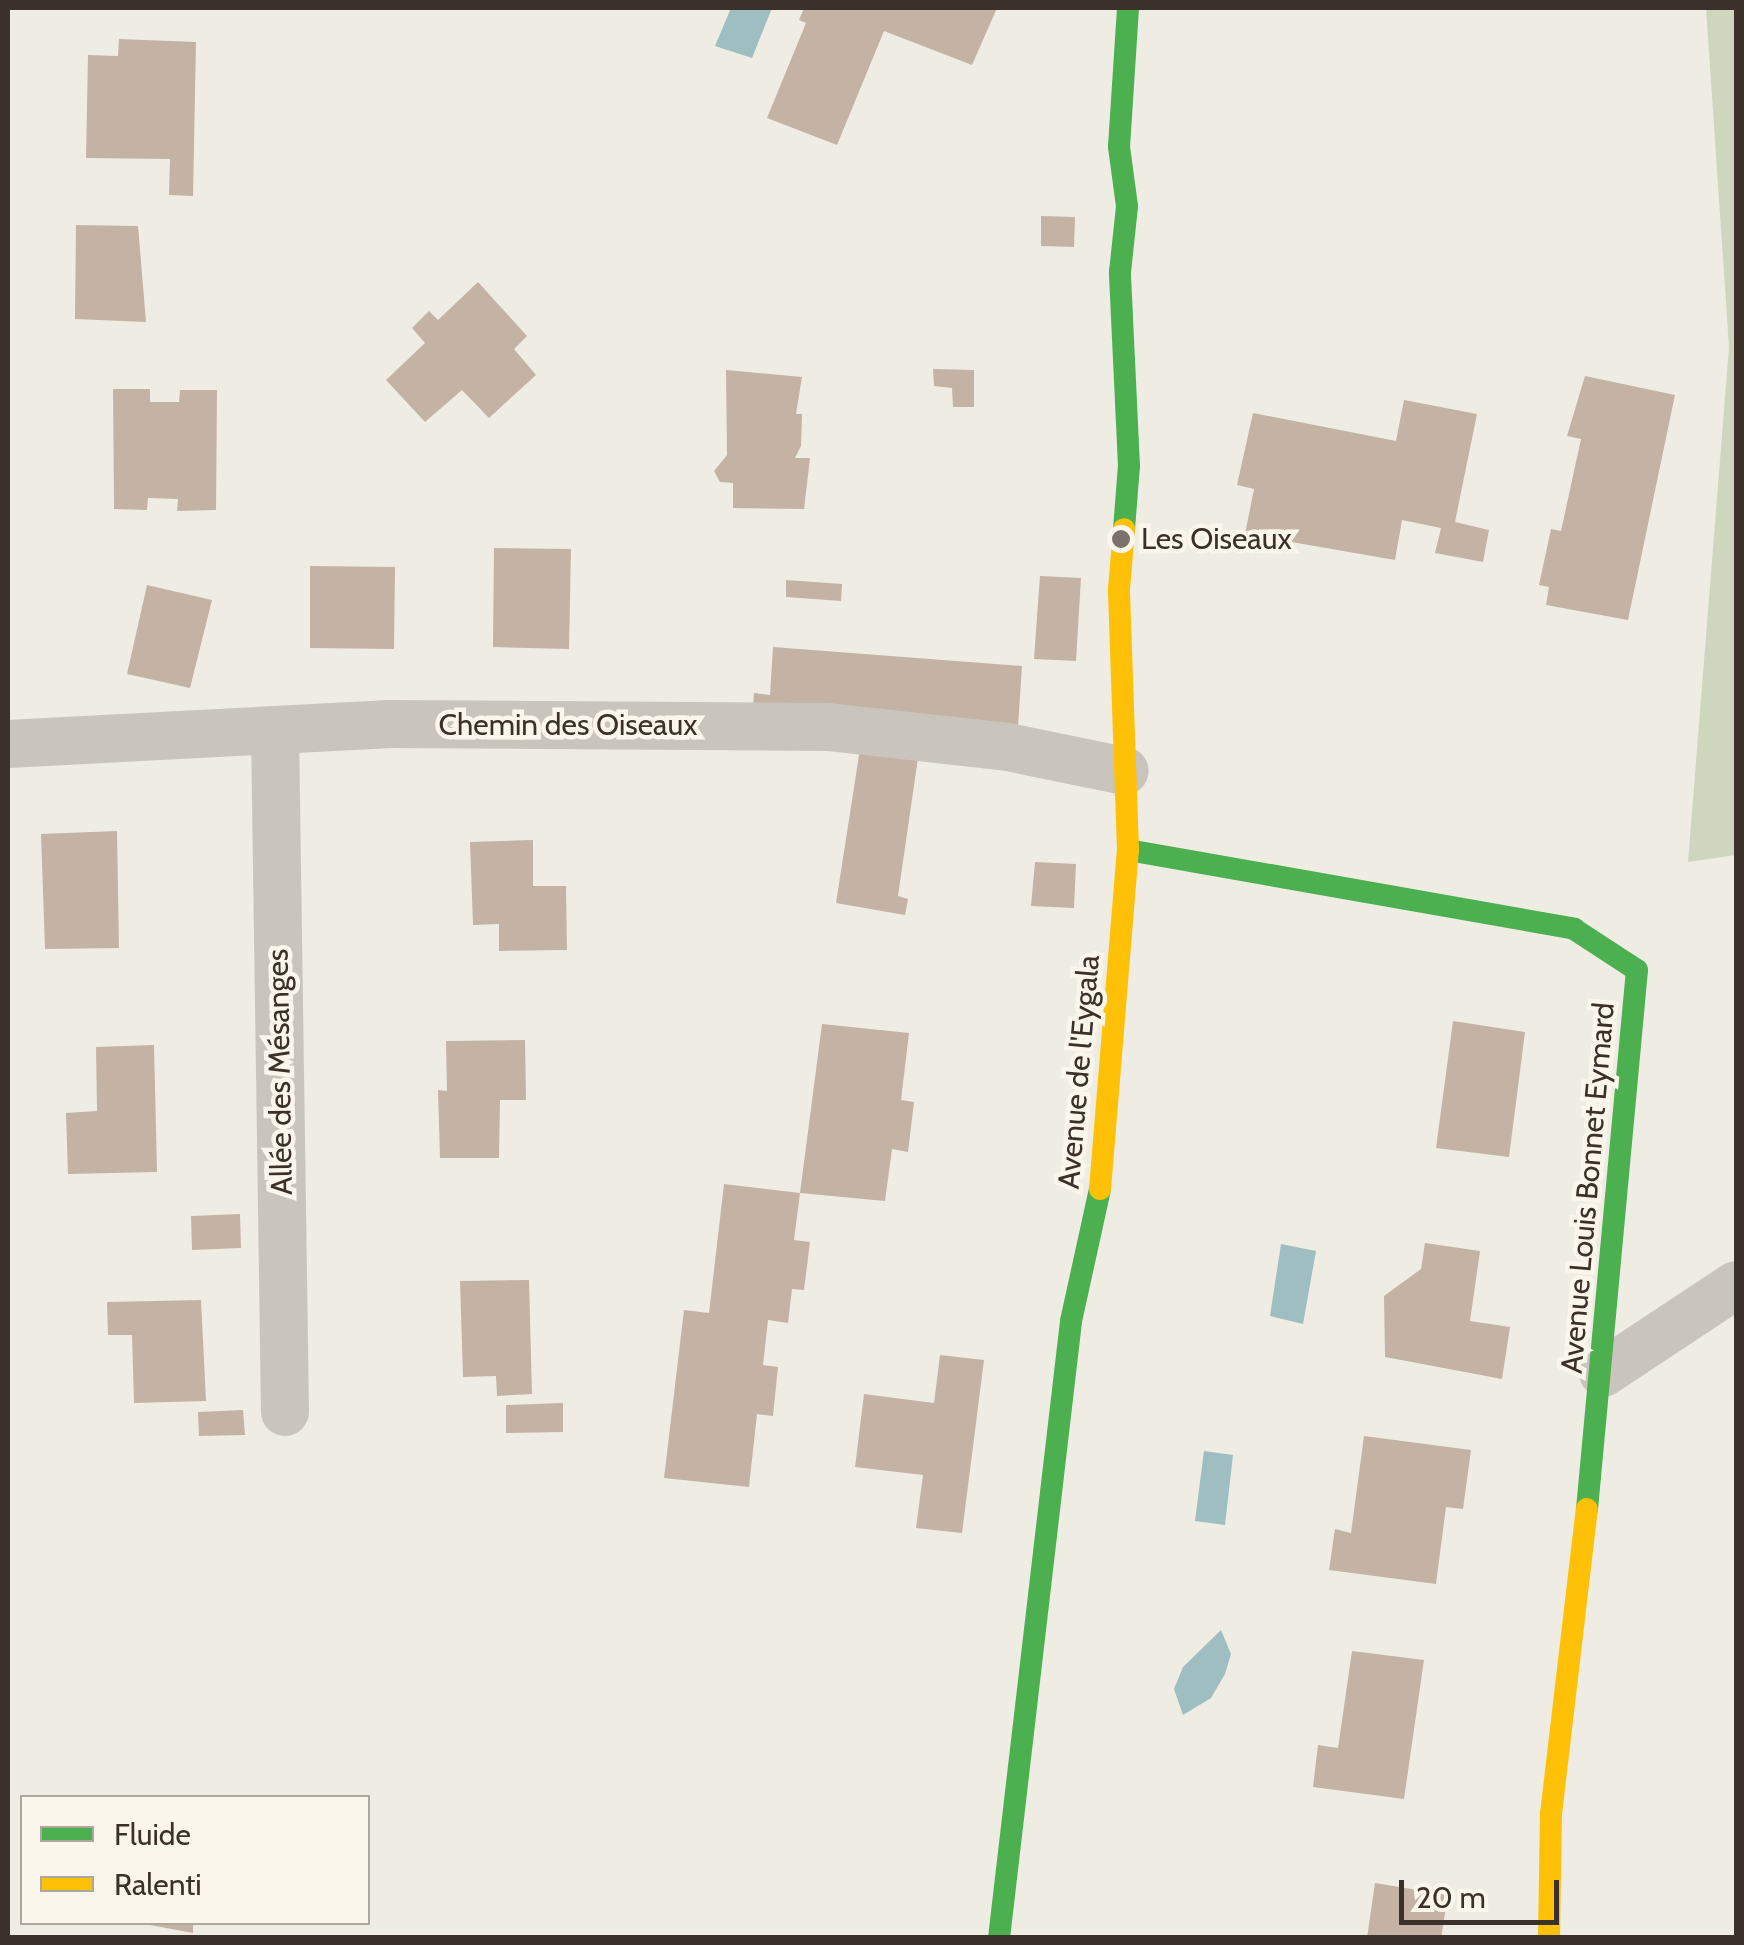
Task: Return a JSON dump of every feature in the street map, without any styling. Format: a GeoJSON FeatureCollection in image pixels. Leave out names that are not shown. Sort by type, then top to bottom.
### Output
{"type":"FeatureCollection","features":[{"type":"Feature","properties":{"kind":"street","name":"Avenue de l'Eygala"},"geometry":{"type":"LineString","coordinates":[[998,1938],[1071,1321],[1100,1191],[1128,850],[1119,588],[1129,415],[1120,272],[1127,206],[1119,147],[1128,8]]}},
{"type":"Feature","properties":{"kind":"street","name":"Avenue de l'Eygala"},"geometry":{"type":"LineString","coordinates":[[1127,206],[1145,160]]}},
{"type":"Feature","properties":{"kind":"street","name":"Chemin des Oiseaux"},"geometry":{"type":"LineString","coordinates":[[8,744],[390,724],[828,727],[1008,746],[1125,771]]}},
{"type":"Feature","properties":{"kind":"street","name":"Allée des Mésanges"},"geometry":{"type":"LineString","coordinates":[[275,732],[285,1412]]}},
{"type":"Feature","properties":{"kind":"street","name":"Avenue Louis Bonnet Eymard"},"geometry":{"type":"LineString","coordinates":[[1128,850],[1574,929],[1638,970],[1603,1373],[1550,1814],[1549,1938]]}},
{"type":"Feature","properties":{"kind":"street"},"geometry":{"type":"LineString","coordinates":[[1603,1373],[1736,1285]]}},
{"type":"Feature","properties":{"kind":"green space"},"geometry":{"type":"Polygon","coordinates":[[[1706,8],[1736,8],[1736,855],[1688,862],[1729,347],[1706,8]]]}},
{"type":"Feature","properties":{"kind":"water"},"geometry":{"type":"Polygon","coordinates":[[[731,8],[772,8],[752,58],[715,46],[731,8]]]}},
{"type":"Feature","properties":{"kind":"water"},"geometry":{"type":"Polygon","coordinates":[[[1281,1244],[1316,1251],[1303,1324],[1270,1316],[1281,1244]]]}},
{"type":"Feature","properties":{"kind":"water"},"geometry":{"type":"Polygon","coordinates":[[[1204,1451],[1233,1455],[1225,1525],[1195,1521],[1204,1451]]]}},
{"type":"Feature","properties":{"kind":"water"},"geometry":{"type":"Polygon","coordinates":[[[1221,1630],[1231,1654],[1225,1674],[1211,1698],[1183,1715],[1174,1689],[1183,1667],[1221,1630]]]}},
{"type":"Feature","properties":{"kind":"building"},"geometry":{"type":"Polygon","coordinates":[[[804,8],[997,8],[972,65],[884,31],[837,145],[767,118],[806,23],[799,20],[804,8]]]}},
{"type":"Feature","properties":{"kind":"building"},"geometry":{"type":"Polygon","coordinates":[[[119,39],[196,42],[193,196],[169,195],[170,159],[86,158],[88,55],[118,56],[119,39]]]}},
{"type":"Feature","properties":{"kind":"building"},"geometry":{"type":"Polygon","coordinates":[[[1041,216],[1075,217],[1074,247],[1041,246],[1041,216]]]}},
{"type":"Feature","properties":{"kind":"building"},"geometry":{"type":"Polygon","coordinates":[[[76,225],[138,226],[146,322],[75,319],[76,225]]]}},
{"type":"Feature","properties":{"kind":"building"},"geometry":{"type":"Polygon","coordinates":[[[478,282],[527,336],[514,349],[536,375],[489,418],[462,390],[425,422],[386,380],[425,343],[412,328],[429,311],[438,320],[478,282]]]}},
{"type":"Feature","properties":{"kind":"building"},"geometry":{"type":"Polygon","coordinates":[[[933,369],[974,370],[974,407],[953,407],[952,388],[934,386],[933,369]]]}},
{"type":"Feature","properties":{"kind":"building"},"geometry":{"type":"Polygon","coordinates":[[[726,370],[802,377],[796,414],[802,414],[801,446],[795,458],[810,458],[804,509],[733,508],[733,483],[720,482],[714,471],[727,455],[726,370]]]}},
{"type":"Feature","properties":{"kind":"building"},"geometry":{"type":"Polygon","coordinates":[[[1585,376],[1675,395],[1628,620],[1546,605],[1549,587],[1539,585],[1551,529],[1561,531],[1581,439],[1567,436],[1585,376]]]}},
{"type":"Feature","properties":{"kind":"building"},"geometry":{"type":"Polygon","coordinates":[[[113,389],[150,389],[150,402],[179,402],[180,390],[217,390],[216,510],[177,511],[178,499],[148,498],[147,510],[114,509],[113,389]]]}},
{"type":"Feature","properties":{"kind":"building"},"geometry":{"type":"Polygon","coordinates":[[[1404,400],[1477,414],[1455,522],[1489,530],[1483,562],[1435,553],[1441,528],[1402,520],[1395,560],[1245,534],[1254,489],[1237,485],[1253,413],[1396,441],[1404,400]]]}},
{"type":"Feature","properties":{"kind":"building"},"geometry":{"type":"Polygon","coordinates":[[[494,548],[571,549],[569,649],[493,647],[494,548]]]}},
{"type":"Feature","properties":{"kind":"building"},"geometry":{"type":"Polygon","coordinates":[[[310,566],[395,567],[394,649],[310,648],[310,566]]]}},
{"type":"Feature","properties":{"kind":"building"},"geometry":{"type":"Polygon","coordinates":[[[1040,576],[1081,578],[1076,661],[1034,659],[1040,576]]]}},
{"type":"Feature","properties":{"kind":"building"},"geometry":{"type":"Polygon","coordinates":[[[786,580],[842,584],[841,601],[786,597],[786,580]]]}},
{"type":"Feature","properties":{"kind":"building"},"geometry":{"type":"Polygon","coordinates":[[[147,585],[212,600],[190,688],[127,674],[147,585]]]}},
{"type":"Feature","properties":{"kind":"building"},"geometry":{"type":"Polygon","coordinates":[[[773,647],[1022,666],[1018,726],[753,707],[754,693],[770,695],[773,647]]]}},
{"type":"Feature","properties":{"kind":"building"},"geometry":{"type":"Polygon","coordinates":[[[860,749],[919,751],[898,896],[908,899],[905,915],[836,903],[860,749]]]}},
{"type":"Feature","properties":{"kind":"building"},"geometry":{"type":"Polygon","coordinates":[[[117,831],[119,948],[45,949],[41,834],[117,831]]]}},
{"type":"Feature","properties":{"kind":"building"},"geometry":{"type":"Polygon","coordinates":[[[533,840],[533,886],[566,886],[567,950],[499,951],[499,924],[473,925],[470,842],[533,840]]]}},
{"type":"Feature","properties":{"kind":"building"},"geometry":{"type":"Polygon","coordinates":[[[1035,862],[1076,864],[1074,908],[1031,906],[1035,862]]]}},
{"type":"Feature","properties":{"kind":"building"},"geometry":{"type":"Polygon","coordinates":[[[1453,1021],[1525,1032],[1509,1157],[1436,1148],[1453,1021]]]}},
{"type":"Feature","properties":{"kind":"building"},"geometry":{"type":"Polygon","coordinates":[[[822,1024],[909,1033],[901,1100],[914,1102],[908,1152],[892,1149],[885,1201],[800,1193],[822,1024]]]}},
{"type":"Feature","properties":{"kind":"building"},"geometry":{"type":"Polygon","coordinates":[[[525,1040],[526,1100],[500,1100],[499,1158],[440,1158],[438,1090],[447,1091],[446,1041],[525,1040]]]}},
{"type":"Feature","properties":{"kind":"building"},"geometry":{"type":"Polygon","coordinates":[[[154,1045],[157,1172],[68,1174],[66,1113],[97,1111],[96,1047],[154,1045]]]}},
{"type":"Feature","properties":{"kind":"building"},"geometry":{"type":"Polygon","coordinates":[[[724,1184],[800,1193],[794,1240],[810,1242],[804,1290],[792,1289],[788,1323],[768,1320],[763,1365],[778,1367],[773,1416],[757,1414],[749,1487],[664,1478],[684,1310],[709,1313],[724,1184]]]}},
{"type":"Feature","properties":{"kind":"building"},"geometry":{"type":"Polygon","coordinates":[[[240,1214],[241,1248],[192,1250],[191,1216],[240,1214]]]}},
{"type":"Feature","properties":{"kind":"building"},"geometry":{"type":"Polygon","coordinates":[[[1425,1243],[1480,1251],[1470,1321],[1510,1327],[1502,1379],[1385,1357],[1384,1296],[1421,1269],[1425,1243]]]}},
{"type":"Feature","properties":{"kind":"building"},"geometry":{"type":"Polygon","coordinates":[[[529,1280],[532,1394],[497,1396],[496,1376],[463,1377],[460,1281],[529,1280]]]}},
{"type":"Feature","properties":{"kind":"building"},"geometry":{"type":"Polygon","coordinates":[[[201,1300],[206,1401],[134,1403],[132,1335],[108,1335],[107,1302],[201,1300]]]}},
{"type":"Feature","properties":{"kind":"building"},"geometry":{"type":"Polygon","coordinates":[[[940,1355],[984,1360],[962,1533],[916,1528],[923,1475],[855,1467],[864,1394],[934,1403],[940,1355]]]}},
{"type":"Feature","properties":{"kind":"building"},"geometry":{"type":"Polygon","coordinates":[[[563,1403],[563,1432],[506,1433],[506,1405],[563,1403]]]}},
{"type":"Feature","properties":{"kind":"building"},"geometry":{"type":"Polygon","coordinates":[[[243,1410],[245,1435],[199,1436],[198,1412],[243,1410]]]}},
{"type":"Feature","properties":{"kind":"building"},"geometry":{"type":"Polygon","coordinates":[[[1364,1436],[1471,1450],[1463,1509],[1446,1507],[1436,1584],[1329,1570],[1335,1529],[1351,1533],[1364,1436]]]}},
{"type":"Feature","properties":{"kind":"building"},"geometry":{"type":"Polygon","coordinates":[[[1352,1651],[1424,1660],[1404,1799],[1313,1787],[1318,1745],[1338,1748],[1352,1651]]]}},
{"type":"Feature","properties":{"kind":"building"},"geometry":{"type":"Polygon","coordinates":[[[1375,1883],[1448,1895],[1441,1938],[1367,1938],[1375,1883]]]}},
{"type":"Feature","properties":{"kind":"building"},"geometry":{"type":"Polygon","coordinates":[[[150,1925],[193,1925],[193,1933],[150,1925]]]}},
{"type":"Feature","properties":{"kind":"traffic: fast"},"geometry":{"type":"LineString","coordinates":[[1124,529],[1129,466],[1120,272],[1127,206],[1119,147],[1128,8]]}},
{"type":"Feature","properties":{"kind":"traffic: fast"},"geometry":{"type":"LineString","coordinates":[[1128,850],[1574,929],[1637,970],[1587,1509]]}},
{"type":"Feature","properties":{"kind":"traffic: fast"},"geometry":{"type":"LineString","coordinates":[[999,1938],[1071,1321],[1100,1189]]}},
{"type":"Feature","properties":{"kind":"traffic: slow"},"geometry":{"type":"LineString","coordinates":[[1100,1189],[1128,850],[1119,589],[1124,529]]}},
{"type":"Feature","properties":{"kind":"traffic: slow"},"geometry":{"type":"LineString","coordinates":[[1549,1938],[1551,1814],[1587,1509]]}},
{"type":"Feature","properties":{"kind":"place","name":"Les Oiseaux"},"geometry":{"type":"Point","coordinates":[1121,539]}}]}
